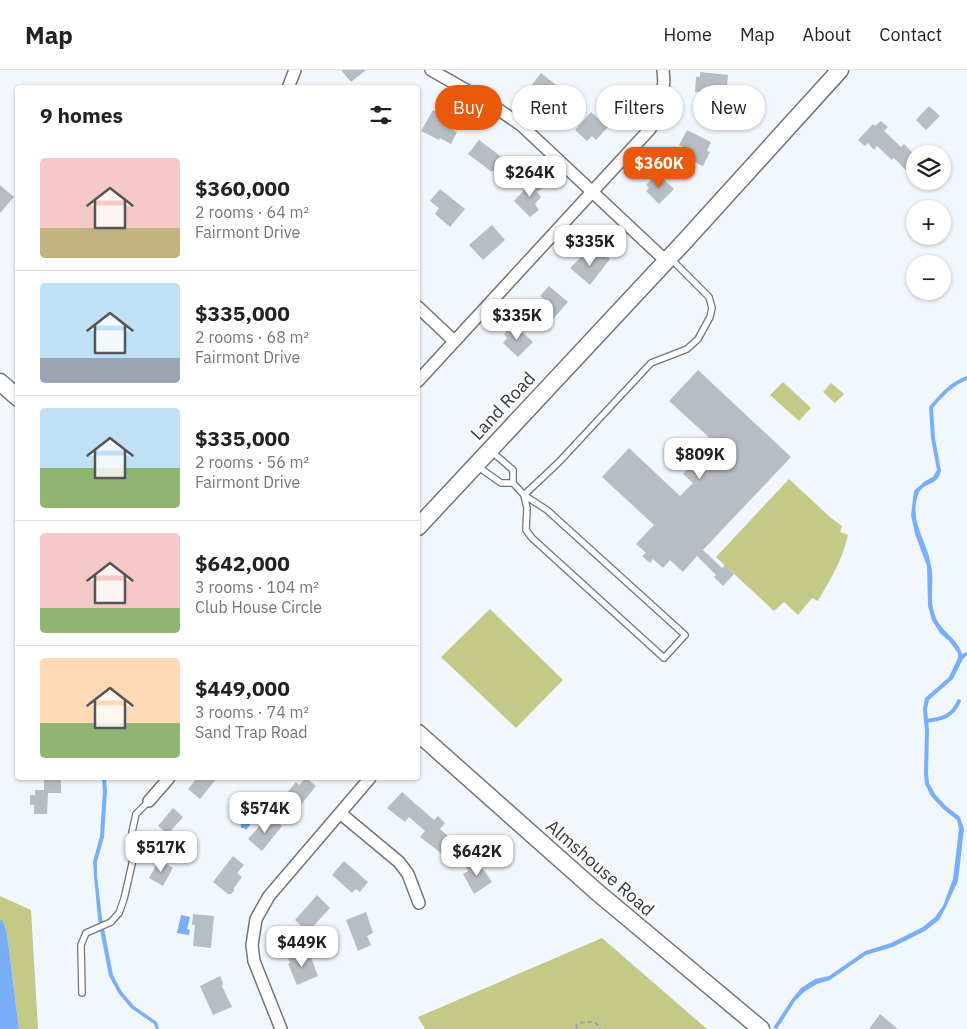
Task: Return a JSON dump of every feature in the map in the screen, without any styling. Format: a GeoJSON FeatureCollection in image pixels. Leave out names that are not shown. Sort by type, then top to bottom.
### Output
{"type":"FeatureCollection","features":[{"type":"Feature","properties":{"kind":"street"},"geometry":{"type":"LineString","coordinates":[[289,85],[296,70]]}},
{"type":"Feature","properties":{"kind":"street"},"geometry":{"type":"LineString","coordinates":[[430,70],[509,116],[668,259]]}},
{"type":"Feature","properties":{"kind":"street"},"geometry":{"type":"LineString","coordinates":[[420,379],[645,135],[658,117],[665,86],[664,70]]}},
{"type":"Feature","properties":{"kind":"street","name":"Land Road"},"geometry":{"type":"LineString","coordinates":[[420,524],[668,259],[840,70]]}},
{"type":"Feature","properties":{"kind":"street"},"geometry":{"type":"LineString","coordinates":[[420,309],[454,341]]}},
{"type":"Feature","properties":{"kind":"street"},"geometry":{"type":"LineString","coordinates":[[0,382],[15,395]]}},
{"type":"Feature","properties":{"kind":"street","name":"Almshouse Road"},"geometry":{"type":"LineString","coordinates":[[420,735],[591,887],[760,1029]]}},
{"type":"Feature","properties":{"kind":"street"},"geometry":{"type":"LineString","coordinates":[[149,801],[167,780]]}},
{"type":"Feature","properties":{"kind":"street"},"geometry":{"type":"LineString","coordinates":[[282,1029],[254,961],[252,945],[256,919],[269,896],[368,780]]}},
{"type":"Feature","properties":{"kind":"street"},"geometry":{"type":"LineString","coordinates":[[340,813],[399,862],[410,880],[419,903]]}},
{"type":"Feature","properties":{"kind":"lane"},"geometry":{"type":"LineString","coordinates":[[524,495],[559,462],[651,363],[687,349],[698,339],[710,317],[712,308],[709,297],[668,259]]}},
{"type":"Feature","properties":{"kind":"lane"},"geometry":{"type":"LineString","coordinates":[[490,449],[513,470],[513,483],[524,495],[547,510],[684,635],[664,658],[532,538],[526,530],[527,508],[524,495]]}},
{"type":"Feature","properties":{"kind":"lane"},"geometry":{"type":"LineString","coordinates":[[476,464],[501,483],[513,483]]}},
{"type":"Feature","properties":{"kind":"lane"},"geometry":{"type":"LineString","coordinates":[[82,993],[81,945],[86,933],[111,922],[119,913],[134,855],[132,832],[136,814],[149,801]]}},
{"type":"Feature","properties":{"kind":"path"},"geometry":{"type":"LineString","coordinates":[[576,1029],[577,1025],[589,1021],[596,1023],[600,1029]]}},
{"type":"Feature","properties":{"kind":"green space"},"geometry":{"type":"Polygon","coordinates":[[[783,382],[811,408],[799,421],[770,395],[783,382]]]}},
{"type":"Feature","properties":{"kind":"green space"},"geometry":{"type":"Polygon","coordinates":[[[831,383],[844,394],[835,403],[823,392],[831,383]]]}},
{"type":"Feature","properties":{"kind":"green space"},"geometry":{"type":"Polygon","coordinates":[[[789,479],[842,526],[840,532],[848,535],[839,561],[818,601],[812,598],[798,615],[784,602],[774,611],[716,557],[789,479]]]}},
{"type":"Feature","properties":{"kind":"green space"},"geometry":{"type":"Polygon","coordinates":[[[490,609],[563,680],[516,728],[441,657],[490,609]]]}},
{"type":"Feature","properties":{"kind":"green space"},"geometry":{"type":"Polygon","coordinates":[[[0,896],[31,910],[38,1029],[19,1029],[7,933],[0,919],[0,896]]]}},
{"type":"Feature","properties":{"kind":"green space"},"geometry":{"type":"Polygon","coordinates":[[[602,938],[707,1029],[425,1029],[418,1017],[602,938]]]}},
{"type":"Feature","properties":{"kind":"water"},"geometry":{"type":"Polygon","coordinates":[[[967,376],[967,380],[952,388],[933,408],[935,438],[941,471],[936,480],[921,490],[916,505],[917,522],[931,565],[932,605],[936,618],[942,628],[958,644],[962,654],[967,652],[953,679],[929,700],[927,709],[929,783],[935,794],[960,817],[964,829],[958,881],[939,920],[925,931],[893,947],[866,955],[830,980],[817,984],[804,992],[795,1001],[777,1029],[773,1028],[801,988],[815,979],[829,976],[865,951],[891,943],[923,927],[935,917],[943,906],[953,879],[959,829],[957,820],[931,796],[925,784],[923,709],[925,698],[949,677],[958,658],[958,653],[940,633],[932,620],[928,606],[927,566],[915,534],[911,515],[914,491],[925,481],[933,477],[937,470],[931,438],[929,407],[951,385],[967,376]]]}},
{"type":"Feature","properties":{"kind":"water"},"geometry":{"type":"Polygon","coordinates":[[[102,780],[106,780],[104,837],[97,862],[97,876],[102,918],[113,975],[122,992],[134,1006],[157,1022],[159,1029],[156,1029],[154,1024],[131,1008],[119,994],[109,976],[98,919],[93,862],[100,836],[102,780]]]}},
{"type":"Feature","properties":{"kind":"water"},"geometry":{"type":"Polygon","coordinates":[[[251,810],[255,811],[256,817],[251,820],[246,830],[241,828],[241,823],[245,815],[251,810]]]}},
{"type":"Feature","properties":{"kind":"water"},"geometry":{"type":"Polygon","coordinates":[[[181,915],[190,917],[187,929],[190,930],[189,935],[177,933],[181,915]]]}},
{"type":"Feature","properties":{"kind":"water"},"geometry":{"type":"Polygon","coordinates":[[[0,920],[2,920],[7,933],[19,1029],[0,1029],[0,920]]]}},
{"type":"Feature","properties":{"kind":"building"},"geometry":{"type":"Polygon","coordinates":[[[341,70],[366,70],[351,82],[341,70]]]}},
{"type":"Feature","properties":{"kind":"building"},"geometry":{"type":"Polygon","coordinates":[[[700,72],[728,75],[727,85],[695,85],[696,77],[700,77],[700,72]]]}},
{"type":"Feature","properties":{"kind":"building"},"geometry":{"type":"Polygon","coordinates":[[[541,73],[556,85],[532,85],[541,73]]]}},
{"type":"Feature","properties":{"kind":"building"},"geometry":{"type":"Polygon","coordinates":[[[929,106],[940,116],[926,130],[916,120],[929,106]]]}},
{"type":"Feature","properties":{"kind":"building"},"geometry":{"type":"Polygon","coordinates":[[[433,110],[435,111],[435,130],[453,130],[457,132],[451,144],[421,131],[433,110]]]}},
{"type":"Feature","properties":{"kind":"building"},"geometry":{"type":"Polygon","coordinates":[[[591,112],[596,116],[596,130],[605,130],[596,140],[592,136],[587,141],[575,130],[586,130],[586,118],[591,112]]]}},
{"type":"Feature","properties":{"kind":"building"},"geometry":{"type":"Polygon","coordinates":[[[881,121],[888,127],[884,131],[901,147],[904,144],[906,146],[906,170],[894,158],[892,160],[877,146],[874,150],[868,143],[865,146],[858,140],[873,124],[875,126],[881,121]]]}},
{"type":"Feature","properties":{"kind":"building"},"geometry":{"type":"Polygon","coordinates":[[[687,130],[711,142],[707,151],[710,152],[703,166],[683,157],[684,155],[680,153],[683,147],[679,145],[687,130]]]}},
{"type":"Feature","properties":{"kind":"building"},"geometry":{"type":"Polygon","coordinates":[[[479,140],[503,158],[492,172],[468,154],[479,140]]]}},
{"type":"Feature","properties":{"kind":"building"},"geometry":{"type":"Polygon","coordinates":[[[657,173],[674,189],[659,204],[646,191],[649,188],[646,185],[657,173]]]}},
{"type":"Feature","properties":{"kind":"building"},"geometry":{"type":"Polygon","coordinates":[[[534,179],[544,187],[537,192],[541,197],[535,204],[539,210],[530,217],[514,201],[534,179]]]}},
{"type":"Feature","properties":{"kind":"building"},"geometry":{"type":"Polygon","coordinates":[[[0,185],[14,197],[0,213],[0,185]]]}},
{"type":"Feature","properties":{"kind":"building"},"geometry":{"type":"Polygon","coordinates":[[[440,189],[465,209],[450,227],[435,214],[439,208],[430,201],[440,189]]]}},
{"type":"Feature","properties":{"kind":"building"},"geometry":{"type":"Polygon","coordinates":[[[492,225],[505,240],[483,260],[469,245],[492,225]]]}},
{"type":"Feature","properties":{"kind":"building"},"geometry":{"type":"Polygon","coordinates":[[[600,251],[610,259],[590,285],[570,268],[585,253],[594,258],[600,251]]]}},
{"type":"Feature","properties":{"kind":"building"},"geometry":{"type":"Polygon","coordinates":[[[549,286],[568,302],[553,319],[537,305],[543,298],[540,296],[549,286]]]}},
{"type":"Feature","properties":{"kind":"building"},"geometry":{"type":"Polygon","coordinates":[[[514,324],[533,342],[518,357],[503,343],[507,338],[504,334],[514,324]]]}},
{"type":"Feature","properties":{"kind":"building"},"geometry":{"type":"Polygon","coordinates":[[[698,370],[791,457],[703,550],[722,568],[725,565],[734,574],[723,586],[714,577],[716,575],[697,556],[683,572],[670,560],[663,568],[653,559],[650,563],[642,556],[646,553],[636,544],[654,525],[602,477],[629,448],[680,496],[693,483],[683,474],[687,470],[682,465],[693,452],[698,457],[713,441],[669,401],[698,370]]]}},
{"type":"Feature","properties":{"kind":"building"},"geometry":{"type":"Polygon","coordinates":[[[44,780],[61,780],[61,793],[48,793],[47,814],[34,814],[34,805],[30,805],[30,795],[35,795],[35,790],[44,790],[44,780]]]}},
{"type":"Feature","properties":{"kind":"building"},"geometry":{"type":"Polygon","coordinates":[[[195,780],[215,780],[200,799],[188,789],[195,780]]]}},
{"type":"Feature","properties":{"kind":"building"},"geometry":{"type":"Polygon","coordinates":[[[304,780],[308,780],[316,786],[296,811],[282,799],[296,782],[299,785],[304,780]]]}},
{"type":"Feature","properties":{"kind":"building"},"geometry":{"type":"Polygon","coordinates":[[[402,792],[434,820],[438,816],[445,823],[440,829],[449,837],[446,840],[454,847],[446,857],[420,837],[425,831],[409,817],[405,822],[387,808],[402,792]]]}},
{"type":"Feature","properties":{"kind":"building"},"geometry":{"type":"Polygon","coordinates":[[[173,808],[183,817],[168,834],[158,826],[173,808]]]}},
{"type":"Feature","properties":{"kind":"building"},"geometry":{"type":"Polygon","coordinates":[[[273,817],[282,826],[262,851],[248,839],[263,822],[266,825],[273,817]]]}},
{"type":"Feature","properties":{"kind":"building"},"geometry":{"type":"Polygon","coordinates":[[[233,856],[244,865],[237,873],[242,877],[234,891],[228,894],[213,882],[233,856]]]}},
{"type":"Feature","properties":{"kind":"building"},"geometry":{"type":"Polygon","coordinates":[[[476,859],[492,882],[474,894],[463,874],[468,871],[466,866],[476,859]]]}},
{"type":"Feature","properties":{"kind":"building"},"geometry":{"type":"Polygon","coordinates":[[[159,860],[173,868],[163,886],[149,878],[159,860]]]}},
{"type":"Feature","properties":{"kind":"building"},"geometry":{"type":"Polygon","coordinates":[[[344,861],[368,882],[360,892],[356,889],[352,893],[332,875],[344,861]]]}},
{"type":"Feature","properties":{"kind":"building"},"geometry":{"type":"Polygon","coordinates":[[[317,895],[330,908],[308,932],[295,920],[317,895]]]}},
{"type":"Feature","properties":{"kind":"building"},"geometry":{"type":"Polygon","coordinates":[[[366,912],[373,933],[367,936],[371,945],[358,951],[346,920],[366,912]]]}},
{"type":"Feature","properties":{"kind":"building"},"geometry":{"type":"Polygon","coordinates":[[[193,914],[214,916],[211,948],[193,946],[195,925],[192,925],[193,914]]]}},
{"type":"Feature","properties":{"kind":"building"},"geometry":{"type":"Polygon","coordinates":[[[299,952],[302,958],[310,955],[318,976],[297,985],[288,964],[290,963],[287,956],[299,952]]]}},
{"type":"Feature","properties":{"kind":"building"},"geometry":{"type":"Polygon","coordinates":[[[220,976],[223,983],[222,986],[232,1007],[213,1015],[200,986],[220,976]]]}},
{"type":"Feature","properties":{"kind":"building"},"geometry":{"type":"Polygon","coordinates":[[[880,1014],[898,1029],[869,1029],[880,1014]]]}},
{"type":"Feature","properties":{"kind":"waterway"},"geometry":{"type":"LineString","coordinates":[[926,721],[950,714],[959,701]]}}]}
